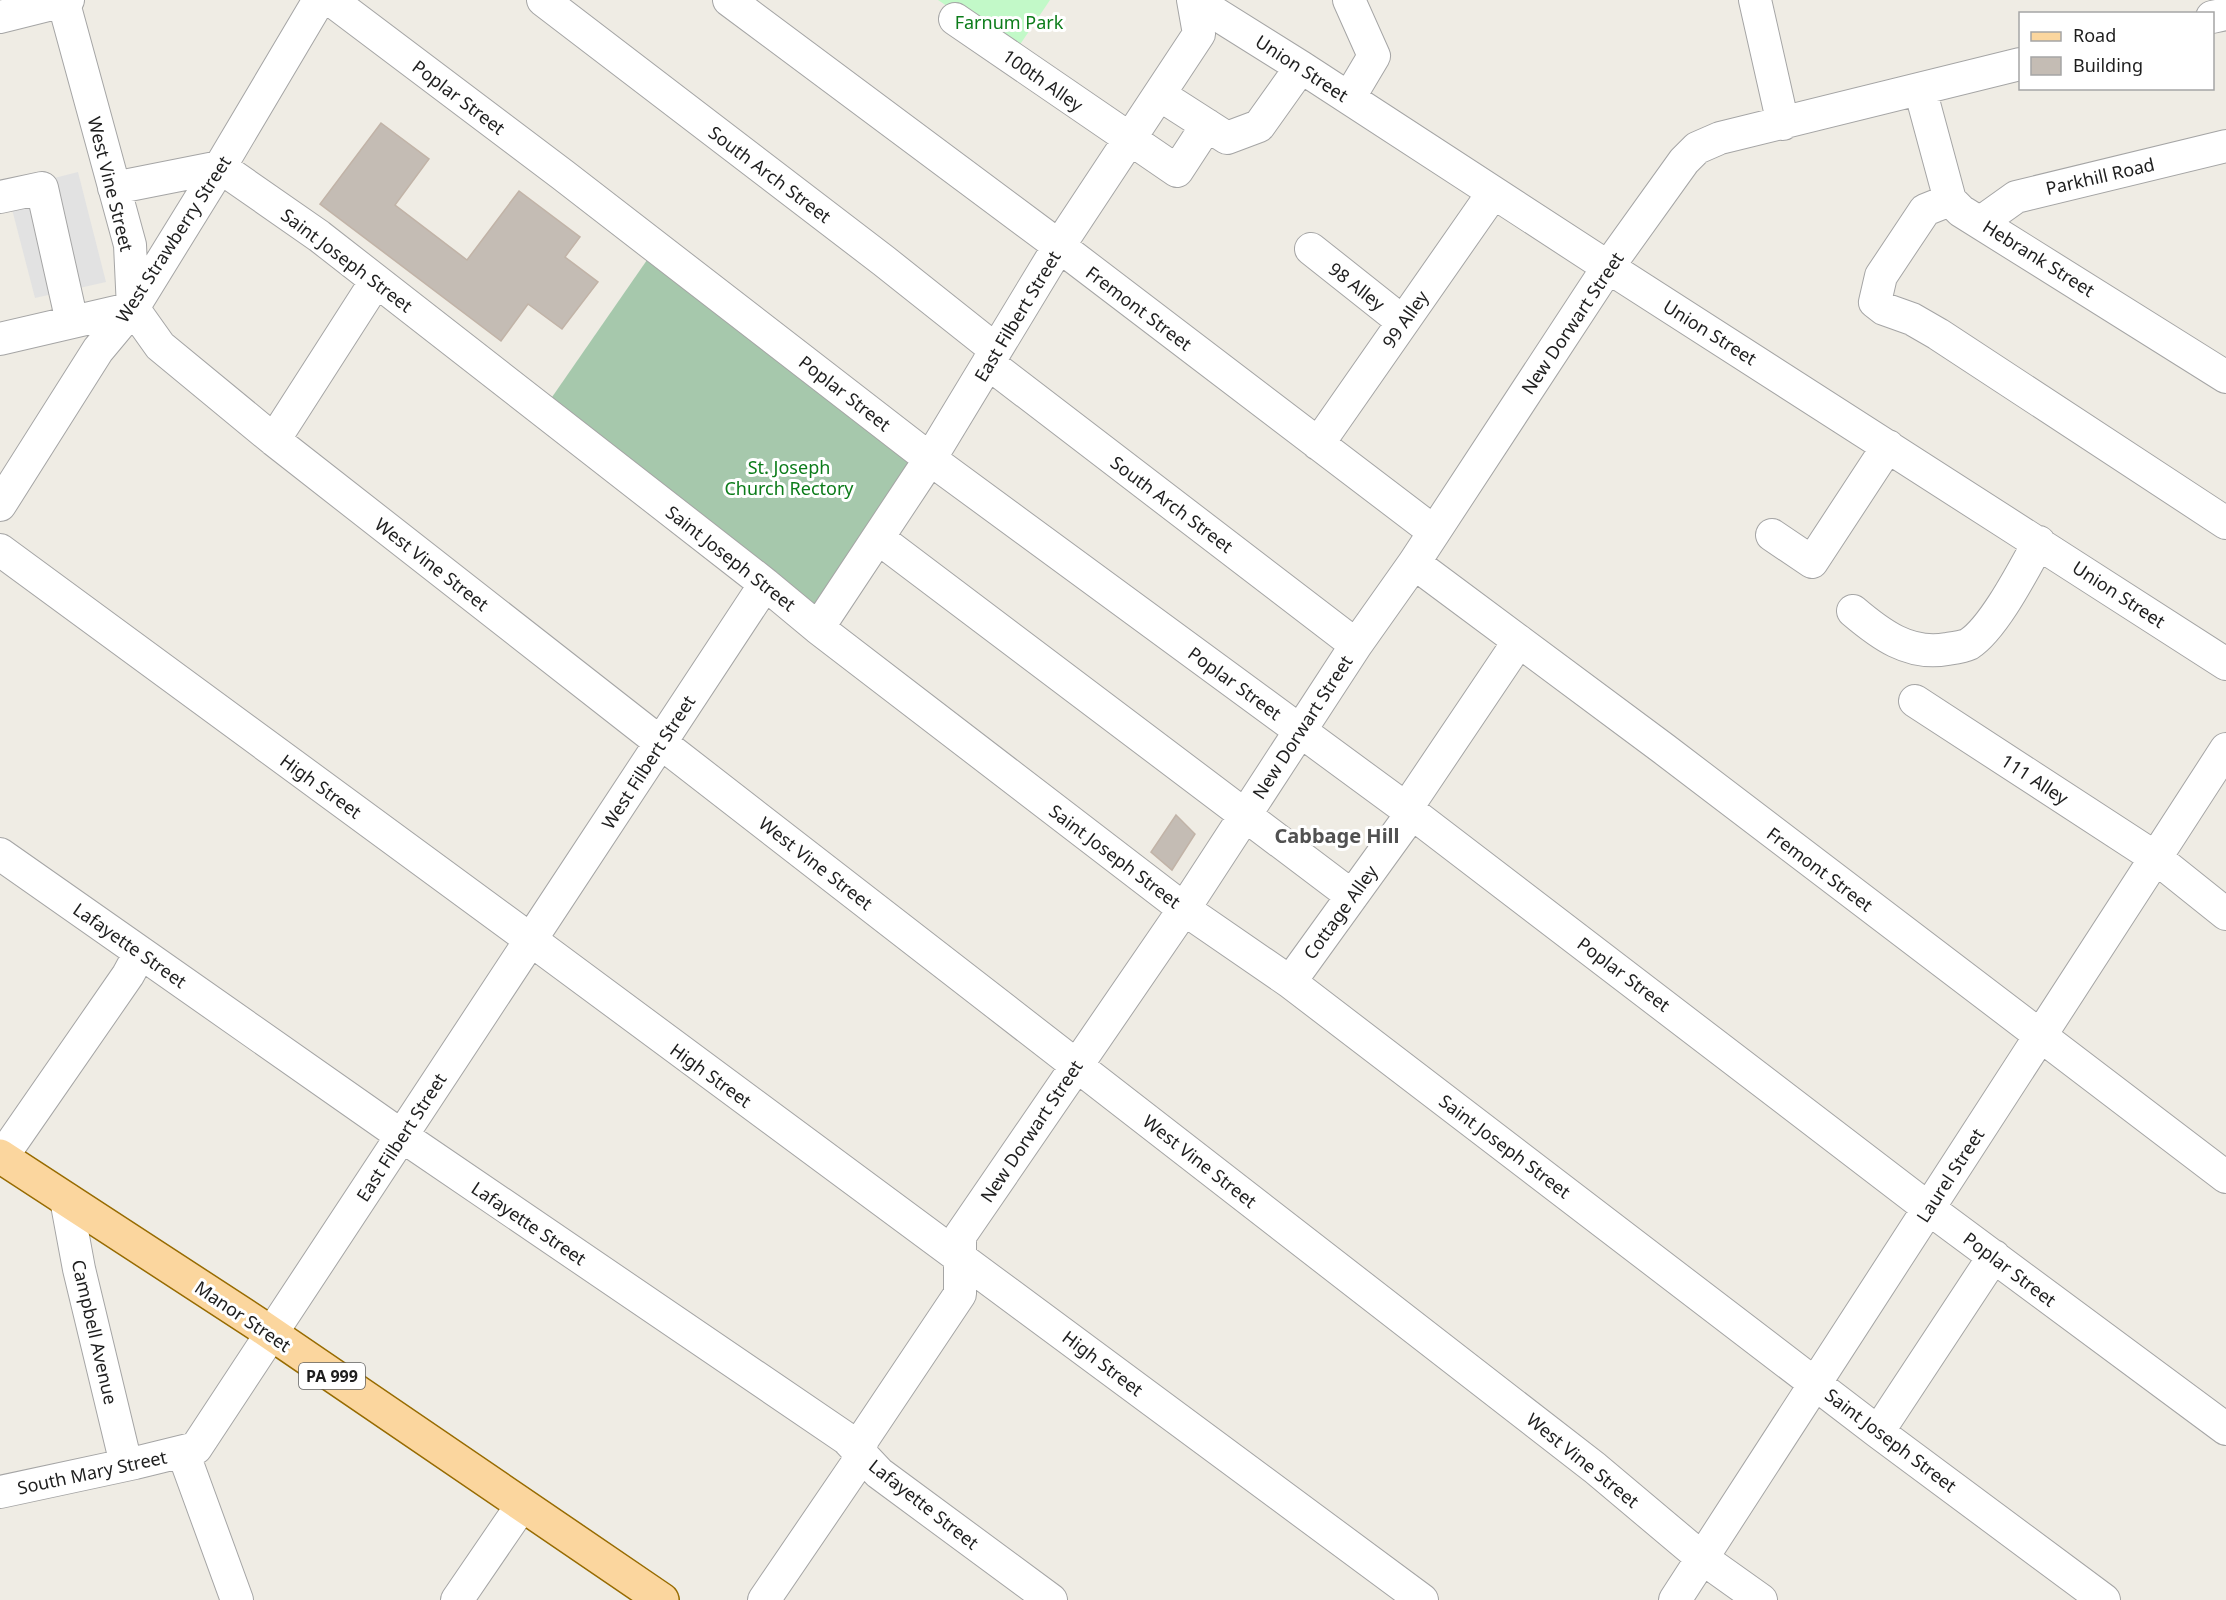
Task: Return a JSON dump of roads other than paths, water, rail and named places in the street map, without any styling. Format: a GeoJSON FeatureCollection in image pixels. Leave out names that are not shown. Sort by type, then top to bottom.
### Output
{"type":"FeatureCollection","features":[{"type":"Feature","properties":{"kind":"main road","name":"Manor Street"},"geometry":{"type":"LineString","coordinates":[[1,1157],[271,1334],[662,1600]]}},
{"type":"Feature","properties":{"kind":"street"},"geometry":{"type":"LineString","coordinates":[[0,17],[65,0]]}},
{"type":"Feature","properties":{"kind":"street","name":"West Vine Street"},"geometry":{"type":"LineString","coordinates":[[65,0],[130,244],[133,308],[160,346],[274,440],[1594,1468],[1702,1558],[1761,1600]]}},
{"type":"Feature","properties":{"kind":"street","name":"West Strawberry Street"},"geometry":{"type":"LineString","coordinates":[[0,505],[98,350],[133,308],[319,0]]}},
{"type":"Feature","properties":{"kind":"street","name":"Poplar Street"},"geometry":{"type":"LineString","coordinates":[[331,0],[930,459],[1409,811],[1928,1208],[2226,1430]]}},
{"type":"Feature","properties":{"kind":"street","name":"South Arch Street"},"geometry":{"type":"LineString","coordinates":[[543,0],[884,261],[992,356],[1356,645]]}},
{"type":"Feature","properties":{"kind":"street","name":"Fremont Street"},"geometry":{"type":"LineString","coordinates":[[729,0],[1059,246],[1433,531]]}},
{"type":"Feature","properties":{"kind":"street","name":"East Filbert Street"},"geometry":{"type":"LineString","coordinates":[[818,628],[930,459],[1059,246],[1131,141],[1199,34],[1194,0]]}},
{"type":"Feature","properties":{"kind":"street","name":"Union Street"},"geometry":{"type":"LineString","coordinates":[[1194,0],[2226,664]]}},
{"type":"Feature","properties":{"kind":"street"},"geometry":{"type":"LineString","coordinates":[[1348,98],[1374,56],[1350,0]]}},
{"type":"Feature","properties":{"kind":"street"},"geometry":{"type":"LineString","coordinates":[[1755,0],[1784,124]]}},
{"type":"Feature","properties":{"kind":"street","name":"100th Alley"},"geometry":{"type":"LineString","coordinates":[[955,19],[1177,171],[1206,125]]}},
{"type":"Feature","properties":{"kind":"street","name":"New Dorwart Street"},"geometry":{"type":"LineString","coordinates":[[764,1600],[856,1465],[863,1439],[960,1294],[960,1236],[1184,909],[1356,645],[1414,562],[1608,267],[1684,161],[1697,148],[1720,138],[2019,64]]}},
{"type":"Feature","properties":{"kind":"street"},"geometry":{"type":"LineString","coordinates":[[1160,95],[1227,138],[1259,126],[1301,67]]}},
{"type":"Feature","properties":{"kind":"street"},"geometry":{"type":"LineString","coordinates":[[1920,89],[1950,200],[1925,210],[1881,276],[1875,302],[1884,309],[1912,319],[1938,334],[2226,523]]}},
{"type":"Feature","properties":{"kind":"street","name":"Parkhill Road"},"geometry":{"type":"LineString","coordinates":[[1981,222],[2016,196],[2226,146]]}},
{"type":"Feature","properties":{"kind":"street"},"geometry":{"type":"LineString","coordinates":[[114,188],[220,167]]}},
{"type":"Feature","properties":{"kind":"street","name":"Saint Joseph Street"},"geometry":{"type":"LineString","coordinates":[[220,167],[319,236],[765,584],[818,628],[1184,909],[1290,982],[1878,1432],[2104,1600]]}},
{"type":"Feature","properties":{"kind":"street"},"geometry":{"type":"LineString","coordinates":[[0,197],[42,188],[72,322]]}},
{"type":"Feature","properties":{"kind":"street","name":"99 Alley"},"geometry":{"type":"LineString","coordinates":[[1318,444],[1493,193]]}},
{"type":"Feature","properties":{"kind":"street","name":"Hebrank Street"},"geometry":{"type":"LineString","coordinates":[[1950,200],[1961,211],[2226,377]]}},
{"type":"Feature","properties":{"kind":"street","name":"98 Alley"},"geometry":{"type":"LineString","coordinates":[[1311,249],[1403,322]]}},
{"type":"Feature","properties":{"kind":"street"},"geometry":{"type":"LineString","coordinates":[[274,440],[376,281]]}},
{"type":"Feature","properties":{"kind":"street"},"geometry":{"type":"LineString","coordinates":[[0,339],[133,308]]}},
{"type":"Feature","properties":{"kind":"street"},"geometry":{"type":"LineString","coordinates":[[1772,535],[1812,562],[1888,446]]}},
{"type":"Feature","properties":{"kind":"street"},"geometry":{"type":"LineString","coordinates":[[878,538],[1352,896]]}},
{"type":"Feature","properties":{"kind":"street"},"geometry":{"type":"LineString","coordinates":[[1853,611],[1875,630],[1906,647],[1934,652],[1967,645],[1980,634],[2014,588],[2039,542]]}},
{"type":"Feature","properties":{"kind":"street","name":"High Street"},"geometry":{"type":"LineString","coordinates":[[0,550],[1422,1600]]}},
{"type":"Feature","properties":{"kind":"street","name":"Fremont Street"},"geometry":{"type":"LineString","coordinates":[[1414,562],[2226,1177]]}},
{"type":"Feature","properties":{"kind":"street","name":"West Filbert Street"},"geometry":{"type":"LineString","coordinates":[[531,940],[765,584]]}},
{"type":"Feature","properties":{"kind":"street","name":"Cottage Alley"},"geometry":{"type":"LineString","coordinates":[[1290,982],[1352,896],[1519,641]]}},
{"type":"Feature","properties":{"kind":"street","name":"111 Alley"},"geometry":{"type":"LineString","coordinates":[[1915,701],[2156,858],[2223,905]]}},
{"type":"Feature","properties":{"kind":"street","name":"Laurel Street"},"geometry":{"type":"LineString","coordinates":[[1675,1600],[2226,749]]}},
{"type":"Feature","properties":{"kind":"street","name":"Lafayette Street"},"geometry":{"type":"LineString","coordinates":[[0,854],[402,1136],[847,1439],[879,1473],[1051,1600]]}},
{"type":"Feature","properties":{"kind":"street","name":"East Filbert Street"},"geometry":{"type":"LineString","coordinates":[[271,1334],[531,940]]}},
{"type":"Feature","properties":{"kind":"street"},"geometry":{"type":"LineString","coordinates":[[1,1157],[128,975],[140,952]]}},
{"type":"Feature","properties":{"kind":"street","name":"Campbell Avenue"},"geometry":{"type":"LineString","coordinates":[[66,1199],[79,1269],[126,1464]]}},
{"type":"Feature","properties":{"kind":"street"},"geometry":{"type":"LineString","coordinates":[[1878,1432],[1994,1256]]}},
{"type":"Feature","properties":{"kind":"street"},"geometry":{"type":"LineString","coordinates":[[237,1600],[183,1452],[196,1448],[271,1334]]}},
{"type":"Feature","properties":{"kind":"street","name":"South Mary Street"},"geometry":{"type":"LineString","coordinates":[[0,1492],[183,1452]]}},
{"type":"Feature","properties":{"kind":"street"},"geometry":{"type":"LineString","coordinates":[[457,1600],[522,1505]]}},
{"type":"Feature","properties":{"kind":"district","name":"Cabbage Hill"},"geometry":{"type":"Point","coordinates":[1337,835]}},
{"type":"Feature","properties":{"kind":"park label","name":"Farnum Park"},"geometry":{"type":"Point","coordinates":[1009,22]}},
{"type":"Feature","properties":{"kind":"park label","name":"St. Joseph Church Rectory"},"geometry":{"type":"Point","coordinates":[789,477]}}]}
